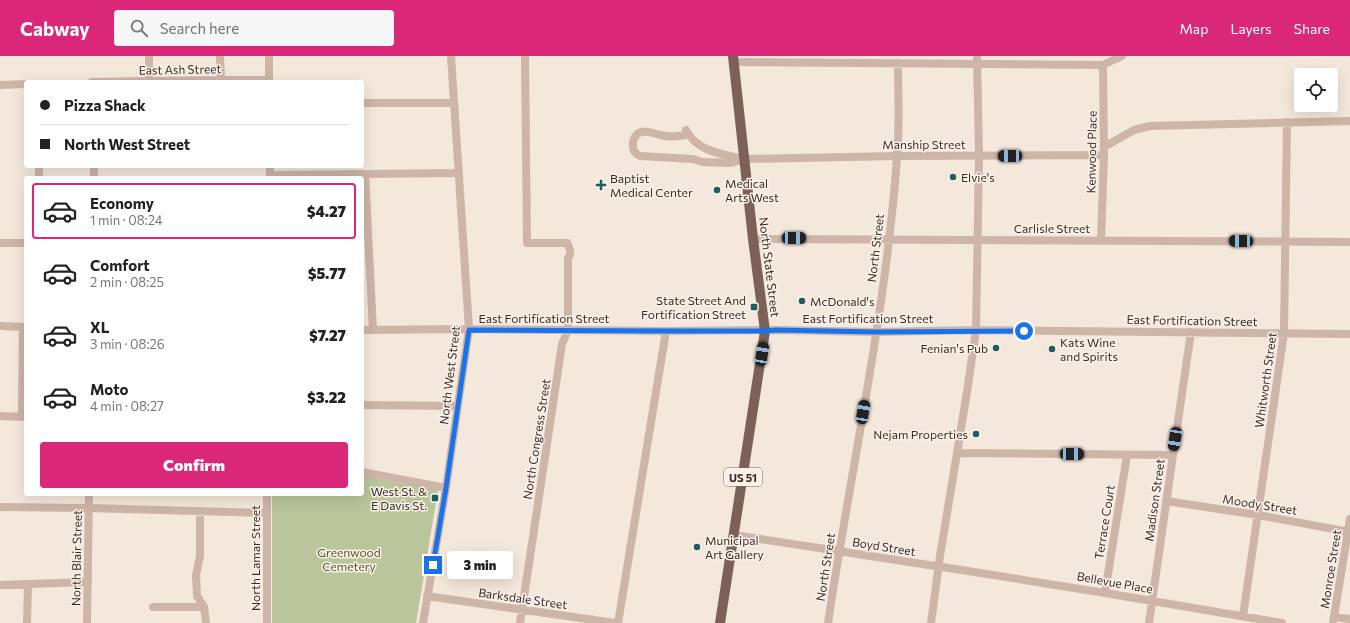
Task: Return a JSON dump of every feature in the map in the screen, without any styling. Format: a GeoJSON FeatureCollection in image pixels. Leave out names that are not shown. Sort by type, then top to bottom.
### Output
{"type":"FeatureCollection","features":[{"type":"Feature","properties":{"kind":"main road","name":"North State Street"},"geometry":{"type":"LineString","coordinates":[[720,623],[765,331],[733,59]]}},
{"type":"Feature","properties":{"kind":"street"},"geometry":{"type":"LineString","coordinates":[[149,56],[149,80]]}},
{"type":"Feature","properties":{"kind":"street"},"geometry":{"type":"LineString","coordinates":[[220,56],[221,80]]}},
{"type":"Feature","properties":{"kind":"street"},"geometry":{"type":"LineString","coordinates":[[269,56],[269,80]]}},
{"type":"Feature","properties":{"kind":"street","name":"North West Street"},"geometry":{"type":"LineString","coordinates":[[423,623],[446,488],[469,330],[451,56]]}},
{"type":"Feature","properties":{"kind":"street","name":"North Congress Street"},"geometry":{"type":"LineString","coordinates":[[520,623],[562,344],[568,330],[568,258],[570,255],[570,250],[567,243],[527,243],[525,56]]}},
{"type":"Feature","properties":{"kind":"street"},"geometry":{"type":"LineString","coordinates":[[733,59],[898,63],[977,60],[1103,65],[1122,56]]}},
{"type":"Feature","properties":{"kind":"street"},"geometry":{"type":"LineString","coordinates":[[931,623],[976,330],[979,156],[977,60]]}},
{"type":"Feature","properties":{"kind":"street","name":"North Street"},"geometry":{"type":"LineString","coordinates":[[828,623],[877,332],[898,156],[898,63]]}},
{"type":"Feature","properties":{"kind":"street","name":"Kenwood Place"},"geometry":{"type":"LineString","coordinates":[[1101,240],[1104,151],[1103,65]]}},
{"type":"Feature","properties":{"kind":"street"},"geometry":{"type":"LineString","coordinates":[[0,85],[24,84]]}},
{"type":"Feature","properties":{"kind":"street"},"geometry":{"type":"LineString","coordinates":[[364,103],[454,102]]}},
{"type":"Feature","properties":{"kind":"street","name":"Manship Street"},"geometry":{"type":"LineString","coordinates":[[744,159],[731,163],[702,162],[693,159],[640,156],[635,154],[633,150],[634,137],[640,132],[648,132],[661,136],[682,136],[687,132],[704,149],[721,155],[744,159],[979,156],[1104,151],[1134,130],[1150,126],[1350,121]]}},
{"type":"Feature","properties":{"kind":"street","name":"Whitworth Street"},"geometry":{"type":"LineString","coordinates":[[1243,616],[1284,333],[1287,122]]}},
{"type":"Feature","properties":{"kind":"street"},"geometry":{"type":"LineString","coordinates":[[270,176],[458,173]]}},
{"type":"Feature","properties":{"kind":"street"},"geometry":{"type":"LineString","coordinates":[[365,174],[365,245],[373,330]]}},
{"type":"Feature","properties":{"kind":"street","name":"Carlisle Street"},"geometry":{"type":"LineString","coordinates":[[753,239],[1350,242]]}},
{"type":"Feature","properties":{"kind":"street"},"geometry":{"type":"LineString","coordinates":[[0,243],[24,244]]}},
{"type":"Feature","properties":{"kind":"street"},"geometry":{"type":"LineString","coordinates":[[0,321],[10,327]]}},
{"type":"Feature","properties":{"kind":"street"},"geometry":{"type":"LineString","coordinates":[[0,326],[24,327],[24,417],[0,416]]}},
{"type":"Feature","properties":{"kind":"street","name":"East Fortification Street"},"geometry":{"type":"LineString","coordinates":[[364,330],[824,330],[877,332],[976,330],[1350,334]]}},
{"type":"Feature","properties":{"kind":"street"},"geometry":{"type":"LineString","coordinates":[[618,623],[666,331]]}},
{"type":"Feature","properties":{"kind":"street","name":"Madison Street"},"geometry":{"type":"LineString","coordinates":[[1149,623],[1172,455],[1191,332]]}},
{"type":"Feature","properties":{"kind":"street"},"geometry":{"type":"LineString","coordinates":[[364,405],[457,406]]}},
{"type":"Feature","properties":{"kind":"street"},"geometry":{"type":"LineString","coordinates":[[957,453],[1172,455]]}},
{"type":"Feature","properties":{"kind":"street","name":"Terrace Court"},"geometry":{"type":"LineString","coordinates":[[1105,593],[1127,455]]}},
{"type":"Feature","properties":{"kind":"street"},"geometry":{"type":"LineString","coordinates":[[364,472],[446,488]]}},
{"type":"Feature","properties":{"kind":"street","name":"North Blair Street"},"geometry":{"type":"LineString","coordinates":[[88,623],[89,496]]}},
{"type":"Feature","properties":{"kind":"street","name":"North Lamar Street"},"geometry":{"type":"LineString","coordinates":[[267,496],[267,623]]}},
{"type":"Feature","properties":{"kind":"street","name":"Moody Street"},"geometry":{"type":"LineString","coordinates":[[1166,501],[1258,515],[1349,532]]}},
{"type":"Feature","properties":{"kind":"street"},"geometry":{"type":"LineString","coordinates":[[0,507],[267,513]]}},
{"type":"Feature","properties":{"kind":"street"},"geometry":{"type":"LineString","coordinates":[[200,512],[200,556],[196,575],[197,596],[204,607],[206,623]]}},
{"type":"Feature","properties":{"kind":"street","name":"Monroe Street"},"geometry":{"type":"LineString","coordinates":[[1334,620],[1350,519]]}},
{"type":"Feature","properties":{"kind":"street","name":"Boyd Street"},"geometry":{"type":"LineString","coordinates":[[734,534],[939,567]]}},
{"type":"Feature","properties":{"kind":"street","name":"Bellevue Place"},"geometry":{"type":"LineString","coordinates":[[939,567],[1282,623]]}},
{"type":"Feature","properties":{"kind":"street"},"geometry":{"type":"LineString","coordinates":[[0,585],[88,582]]}},
{"type":"Feature","properties":{"kind":"street"},"geometry":{"type":"LineString","coordinates":[[27,623],[28,584]]}},
{"type":"Feature","properties":{"kind":"street","name":"Barksdale Street"},"geometry":{"type":"LineString","coordinates":[[427,596],[615,623]]}},
{"type":"Feature","properties":{"kind":"street"},"geometry":{"type":"LineString","coordinates":[[153,607],[204,607]]}},
{"type":"Feature","properties":{"kind":"street"},"geometry":{"type":"LineString","coordinates":[[1334,620],[1350,619]]}},
{"type":"Feature","properties":{"kind":"green space","name":"Greenwood Cemetery"},"geometry":{"type":"Polygon","coordinates":[[[364,476],[438,490],[416,623],[272,623],[272,496],[364,496],[364,476]]]}},
{"type":"Feature","properties":{"kind":"place","name":"Elvie's"},"geometry":{"type":"Point","coordinates":[953,177]}},
{"type":"Feature","properties":{"kind":"place","name":"Baptist Medical Center"},"geometry":{"type":"Point","coordinates":[601,185]}},
{"type":"Feature","properties":{"kind":"place","name":"Medical Arts West"},"geometry":{"type":"Point","coordinates":[717,190]}},
{"type":"Feature","properties":{"kind":"place","name":"McDonald's"},"geometry":{"type":"Point","coordinates":[802,301]}},
{"type":"Feature","properties":{"kind":"place","name":"State Street And Fortification Street"},"geometry":{"type":"Point","coordinates":[754,307]}},
{"type":"Feature","properties":{"kind":"place","name":"Fenian's Pub"},"geometry":{"type":"Point","coordinates":[996,348]}},
{"type":"Feature","properties":{"kind":"place","name":"Kats Wine and Spirits"},"geometry":{"type":"Point","coordinates":[1052,349]}},
{"type":"Feature","properties":{"kind":"place","name":"Nejam Properties"},"geometry":{"type":"Point","coordinates":[976,434]}},
{"type":"Feature","properties":{"kind":"place","name":"West St. & E Davis St."},"geometry":{"type":"Point","coordinates":[435,498]}},
{"type":"Feature","properties":{"kind":"place","name":"Municipal Art Gallery"},"geometry":{"type":"Point","coordinates":[697,547]}},
{"type":"Feature","properties":{"kind":"route"},"geometry":{"type":"LineString","coordinates":[[433,565],[469,330],[824,330],[877,332],[976,330],[1024,331]]}}]}
